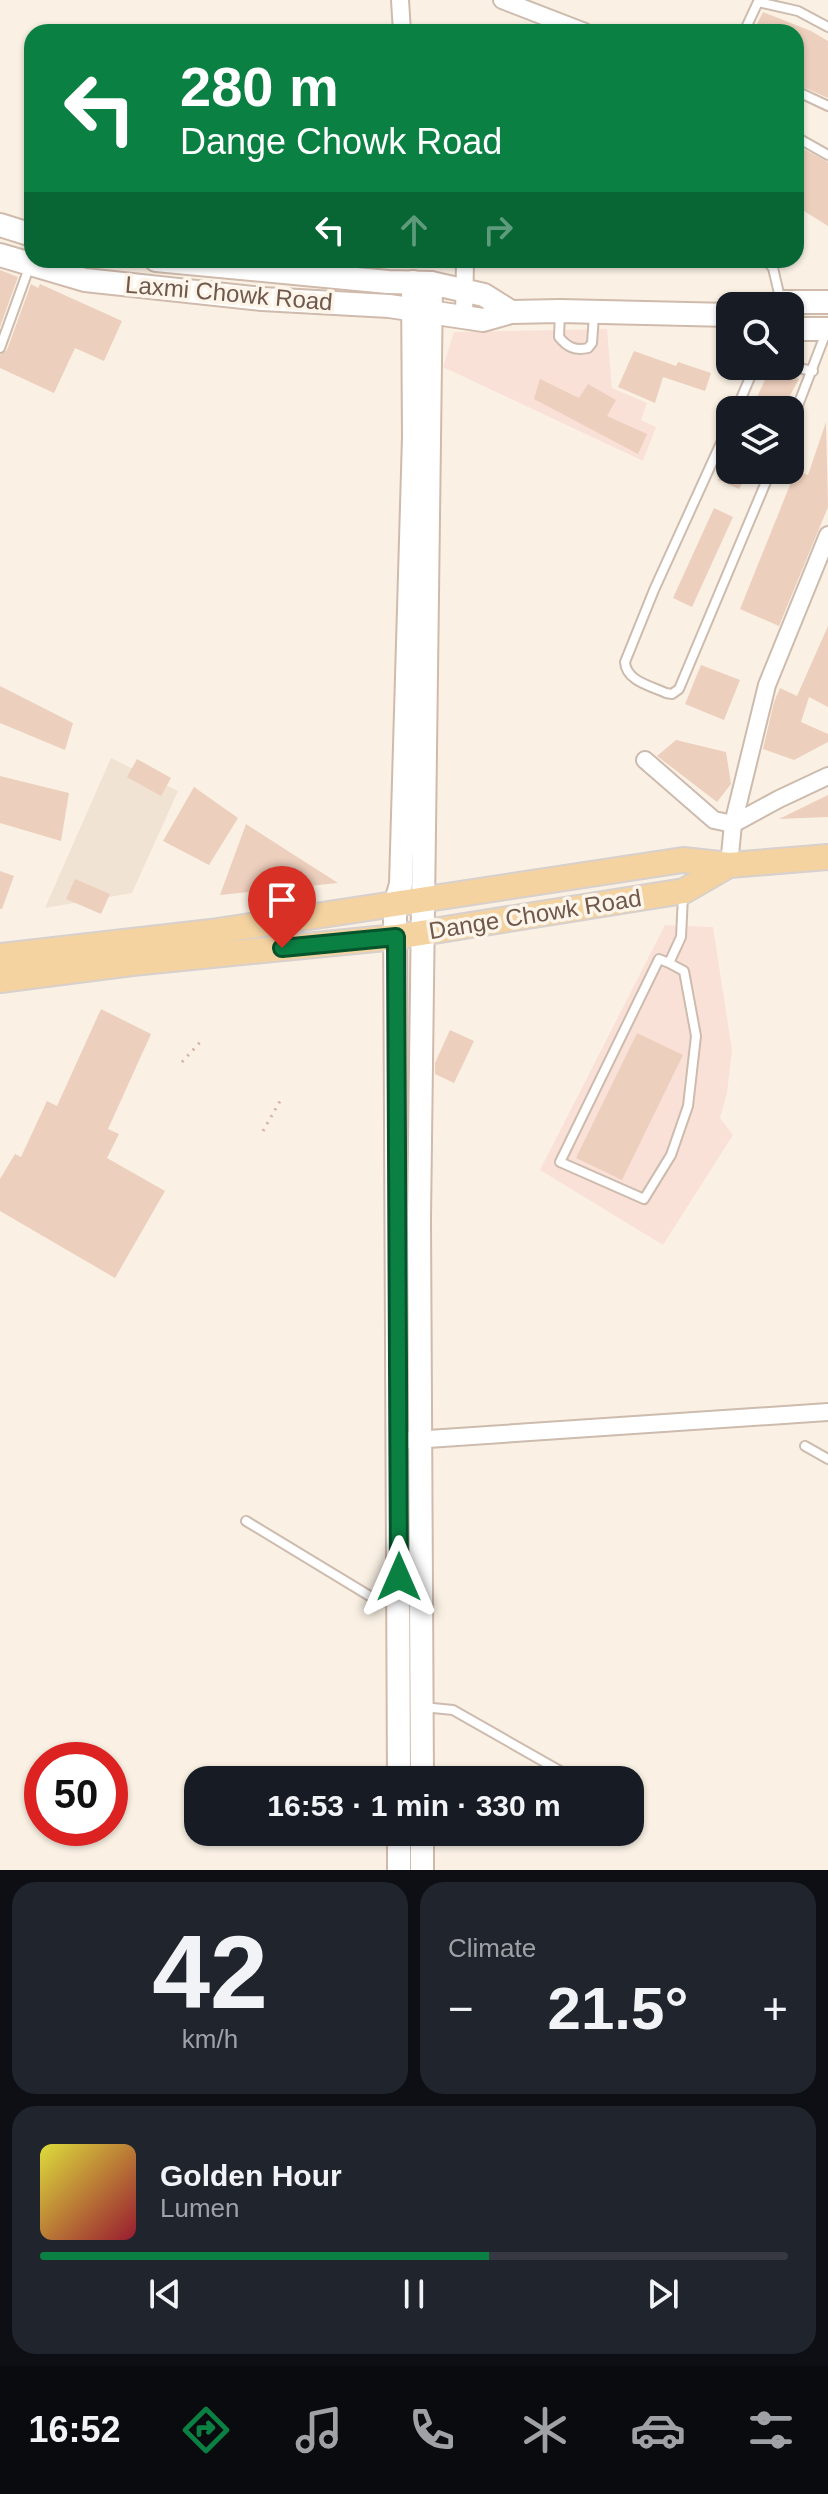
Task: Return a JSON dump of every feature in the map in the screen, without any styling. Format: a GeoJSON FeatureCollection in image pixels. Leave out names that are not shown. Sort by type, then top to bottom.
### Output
{"type":"FeatureCollection","features":[{"type":"Feature","properties":{"kind":"main road"},"geometry":{"type":"LineString","coordinates":[[0,225],[24,232]]}},
{"type":"Feature","properties":{"kind":"main road","name":"Laxmi Chowk Road"},"geometry":{"type":"LineString","coordinates":[[0,255],[24,263]]}},
{"type":"Feature","properties":{"kind":"main road","name":"Laxmi Chowk Road"},"geometry":{"type":"LineString","coordinates":[[41,268],[85,280],[152,288],[422,310],[483,320],[511,312]]}},
{"type":"Feature","properties":{"kind":"main road","name":"Laxmi Chowk Road"},"geometry":{"type":"LineString","coordinates":[[310,268],[464,289],[484,295],[511,312]]}},
{"type":"Feature","properties":{"kind":"main road"},"geometry":{"type":"LineString","coordinates":[[408,1219],[424,902],[422,283]]}},
{"type":"Feature","properties":{"kind":"main road"},"geometry":{"type":"LineString","coordinates":[[804,303],[828,302]]}},
{"type":"Feature","properties":{"kind":"main road"},"geometry":{"type":"LineString","coordinates":[[422,310],[414,437],[401,884],[395,905],[408,1219],[409,1441],[422,1766]]}},
{"type":"Feature","properties":{"kind":"main road"},"geometry":{"type":"LineString","coordinates":[[511,312],[716,315]]}},
{"type":"Feature","properties":{"kind":"main road"},"geometry":{"type":"LineString","coordinates":[[804,329],[828,329]]}},
{"type":"Feature","properties":{"kind":"main road","name":"Dange Chowk Road"},"geometry":{"type":"LineString","coordinates":[[0,956],[211,932],[424,902],[683,860],[729,865],[828,857]]}},
{"type":"Feature","properties":{"kind":"main road","name":"Dange Chowk Road"},"geometry":{"type":"LineString","coordinates":[[0,980],[132,963],[396,937],[684,891],[729,865]]}},
{"type":"Feature","properties":{"kind":"main road"},"geometry":{"type":"LineString","coordinates":[[399,1766],[399,1605],[409,1441]]}},
{"type":"Feature","properties":{"kind":"main road"},"geometry":{"type":"LineString","coordinates":[[399,1846],[399,1870]]}},
{"type":"Feature","properties":{"kind":"main road"},"geometry":{"type":"LineString","coordinates":[[422,1846],[422,1870]]}},
{"type":"Feature","properties":{"kind":"street"},"geometry":{"type":"LineString","coordinates":[[400,0],[402,24]]}},
{"type":"Feature","properties":{"kind":"street"},"geometry":{"type":"LineString","coordinates":[[502,0],[564,24]]}},
{"type":"Feature","properties":{"kind":"street"},"geometry":{"type":"LineString","coordinates":[[464,318],[465,268]]}},
{"type":"Feature","properties":{"kind":"street"},"geometry":{"type":"LineString","coordinates":[[729,865],[733,824],[767,685],[828,535]]}},
{"type":"Feature","properties":{"kind":"street"},"geometry":{"type":"LineString","coordinates":[[645,760],[714,820],[733,824],[827,772]]}},
{"type":"Feature","properties":{"kind":"street"},"geometry":{"type":"LineString","coordinates":[[409,1441],[828,1412]]}},
{"type":"Feature","properties":{"kind":"lane"},"geometry":{"type":"LineString","coordinates":[[748,24],[758,2],[798,11],[828,27]]}},
{"type":"Feature","properties":{"kind":"lane"},"geometry":{"type":"LineString","coordinates":[[804,95],[828,106]]}},
{"type":"Feature","properties":{"kind":"lane"},"geometry":{"type":"LineString","coordinates":[[804,142],[828,155]]}},
{"type":"Feature","properties":{"kind":"lane"},"geometry":{"type":"LineString","coordinates":[[0,348],[29,268]]}},
{"type":"Feature","properties":{"kind":"lane"},"geometry":{"type":"LineString","coordinates":[[773,268],[776,292]]}},
{"type":"Feature","properties":{"kind":"lane"},"geometry":{"type":"LineString","coordinates":[[560,311],[559,337],[566,345],[580,350],[592,343],[594,313]]}},
{"type":"Feature","properties":{"kind":"lane"},"geometry":{"type":"LineString","coordinates":[[803,396],[828,329]]}},
{"type":"Feature","properties":{"kind":"lane"},"geometry":{"type":"LineString","coordinates":[[804,369],[813,371]]}},
{"type":"Feature","properties":{"kind":"lane"},"geometry":{"type":"LineString","coordinates":[[716,454],[625,662],[633,677],[666,693],[672,694],[679,689],[765,484]]}},
{"type":"Feature","properties":{"kind":"lane"},"geometry":{"type":"LineString","coordinates":[[669,963],[681,937],[684,891]]}},
{"type":"Feature","properties":{"kind":"lane"},"geometry":{"type":"LineString","coordinates":[[659,959],[669,963],[684,971],[696,1036],[688,1106],[671,1155],[644,1199],[560,1162],[659,959]]}},
{"type":"Feature","properties":{"kind":"lane"},"geometry":{"type":"LineString","coordinates":[[805,1446],[828,1459]]}},
{"type":"Feature","properties":{"kind":"lane"},"geometry":{"type":"LineString","coordinates":[[246,1521],[373,1598],[399,1605]]}},
{"type":"Feature","properties":{"kind":"lane"},"geometry":{"type":"LineString","coordinates":[[422,1707],[453,1710],[551,1766]]}},
{"type":"Feature","properties":{"kind":"path"},"geometry":{"type":"LineString","coordinates":[[182,1062],[203,1039]]}},
{"type":"Feature","properties":{"kind":"path"},"geometry":{"type":"LineString","coordinates":[[263,1131],[280,1101]]}},
{"type":"Feature","properties":{"kind":"shaded area"},"geometry":{"type":"Polygon","coordinates":[[[607,329],[612,388],[647,403],[641,420],[656,427],[643,461],[443,367],[454,332],[607,329]]]}},
{"type":"Feature","properties":{"kind":"shaded area"},"geometry":{"type":"Polygon","coordinates":[[[111,758],[178,791],[132,893],[45,908],[111,758]]]}},
{"type":"Feature","properties":{"kind":"shaded area"},"geometry":{"type":"Polygon","coordinates":[[[665,925],[713,927],[732,1050],[727,1093],[720,1118],[733,1135],[663,1245],[540,1170],[665,925]]]}},
{"type":"Feature","properties":{"kind":"building"},"geometry":{"type":"Polygon","coordinates":[[[763,12],[793,24],[757,24],[763,12]]]}},
{"type":"Feature","properties":{"kind":"building"},"geometry":{"type":"Polygon","coordinates":[[[804,28],[828,41],[828,98],[804,88],[804,28]]]}},
{"type":"Feature","properties":{"kind":"building"},"geometry":{"type":"Polygon","coordinates":[[[804,149],[828,162],[828,226],[804,211],[804,149]]]}},
{"type":"Feature","properties":{"kind":"building"},"geometry":{"type":"Polygon","coordinates":[[[0,270],[18,277],[0,327],[0,270]]]}},
{"type":"Feature","properties":{"kind":"building"},"geometry":{"type":"Polygon","coordinates":[[[31,284],[38,288],[40,284],[122,321],[104,361],[75,348],[54,393],[0,368],[0,355],[7,350],[31,284]]]}},
{"type":"Feature","properties":{"kind":"building"},"geometry":{"type":"Polygon","coordinates":[[[634,351],[676,366],[678,362],[711,373],[705,391],[663,377],[655,403],[618,387],[634,351]]]}},
{"type":"Feature","properties":{"kind":"building"},"geometry":{"type":"Polygon","coordinates":[[[540,379],[579,398],[588,384],[616,400],[607,416],[647,434],[638,454],[534,399],[540,379]]]}},
{"type":"Feature","properties":{"kind":"building"},"geometry":{"type":"Polygon","coordinates":[[[765,380],[798,380],[790,396],[758,396],[765,380]]]}},
{"type":"Feature","properties":{"kind":"building"},"geometry":{"type":"Polygon","coordinates":[[[826,422],[828,507],[779,626],[740,609],[790,484],[804,484],[804,473],[808,475],[826,422]]]}},
{"type":"Feature","properties":{"kind":"building"},"geometry":{"type":"Polygon","coordinates":[[[714,508],[733,517],[692,607],[673,598],[714,508]]]}},
{"type":"Feature","properties":{"kind":"building"},"geometry":{"type":"Polygon","coordinates":[[[828,626],[828,707],[809,697],[801,722],[828,734],[828,742],[794,760],[763,749],[780,688],[797,696],[828,626]]]}},
{"type":"Feature","properties":{"kind":"building"},"geometry":{"type":"Polygon","coordinates":[[[701,665],[740,680],[724,720],[685,704],[701,665]]]}},
{"type":"Feature","properties":{"kind":"building"},"geometry":{"type":"Polygon","coordinates":[[[0,686],[73,723],[65,750],[0,723],[0,686]]]}},
{"type":"Feature","properties":{"kind":"building"},"geometry":{"type":"Polygon","coordinates":[[[676,740],[726,752],[731,784],[717,802],[657,756],[676,740]]]}},
{"type":"Feature","properties":{"kind":"building"},"geometry":{"type":"Polygon","coordinates":[[[137,759],[171,778],[161,796],[127,777],[137,759]]]}},
{"type":"Feature","properties":{"kind":"building"},"geometry":{"type":"Polygon","coordinates":[[[0,776],[69,793],[61,841],[0,823],[0,776]]]}},
{"type":"Feature","properties":{"kind":"building"},"geometry":{"type":"Polygon","coordinates":[[[194,787],[238,818],[209,865],[163,841],[194,787]]]}},
{"type":"Feature","properties":{"kind":"building"},"geometry":{"type":"Polygon","coordinates":[[[828,795],[828,817],[779,819],[828,795]]]}},
{"type":"Feature","properties":{"kind":"building"},"geometry":{"type":"Polygon","coordinates":[[[246,824],[338,883],[220,895],[246,824]]]}},
{"type":"Feature","properties":{"kind":"building"},"geometry":{"type":"Polygon","coordinates":[[[0,871],[14,876],[2,909],[0,909],[0,871]]]}},
{"type":"Feature","properties":{"kind":"building"},"geometry":{"type":"Polygon","coordinates":[[[75,879],[110,894],[101,914],[66,899],[75,879]]]}},
{"type":"Feature","properties":{"kind":"building"},"geometry":{"type":"Polygon","coordinates":[[[101,1009],[151,1034],[108,1129],[119,1134],[107,1158],[165,1191],[115,1278],[0,1211],[0,1179],[15,1154],[21,1157],[47,1101],[57,1106],[101,1009]]]}},
{"type":"Feature","properties":{"kind":"building"},"geometry":{"type":"Polygon","coordinates":[[[450,1030],[474,1041],[454,1083],[435,1074],[435,1063],[450,1030]]]}},
{"type":"Feature","properties":{"kind":"building"},"geometry":{"type":"Polygon","coordinates":[[[637,1033],[683,1055],[622,1180],[576,1158],[637,1033]]]}},
{"type":"Feature","properties":{"kind":"route"},"geometry":{"type":"LineString","coordinates":[[282,948],[396,937],[399,1577]]}}]}
